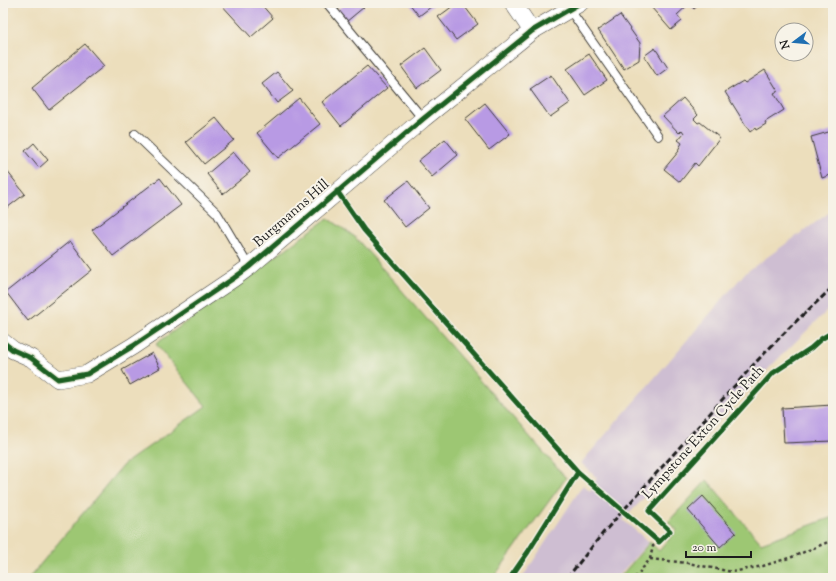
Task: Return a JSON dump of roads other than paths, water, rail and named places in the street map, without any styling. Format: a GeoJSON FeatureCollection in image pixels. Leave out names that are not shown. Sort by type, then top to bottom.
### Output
{"type":"FeatureCollection","features":[{"type":"Feature","properties":{"kind":"street"},"geometry":{"type":"LineString","coordinates":[[513,3],[532,32]]}},
{"type":"Feature","properties":{"kind":"street","name":"Burgmanns Hill"},"geometry":{"type":"LineString","coordinates":[[3,342],[12,350],[31,358],[58,379],[87,374],[133,346],[249,267],[423,119],[532,32],[575,6]]}},
{"type":"Feature","properties":{"kind":"lane"},"geometry":{"type":"LineString","coordinates":[[327,3],[351,34],[423,119]]}},
{"type":"Feature","properties":{"kind":"lane"},"geometry":{"type":"LineString","coordinates":[[575,6],[658,136]]}},
{"type":"Feature","properties":{"kind":"lane"},"geometry":{"type":"LineString","coordinates":[[135,134],[217,213],[249,267]]}},
{"type":"Feature","properties":{"kind":"railway"},"geometry":{"type":"LineString","coordinates":[[567,578],[603,533],[755,363],[791,326],[833,287]]}}]}
